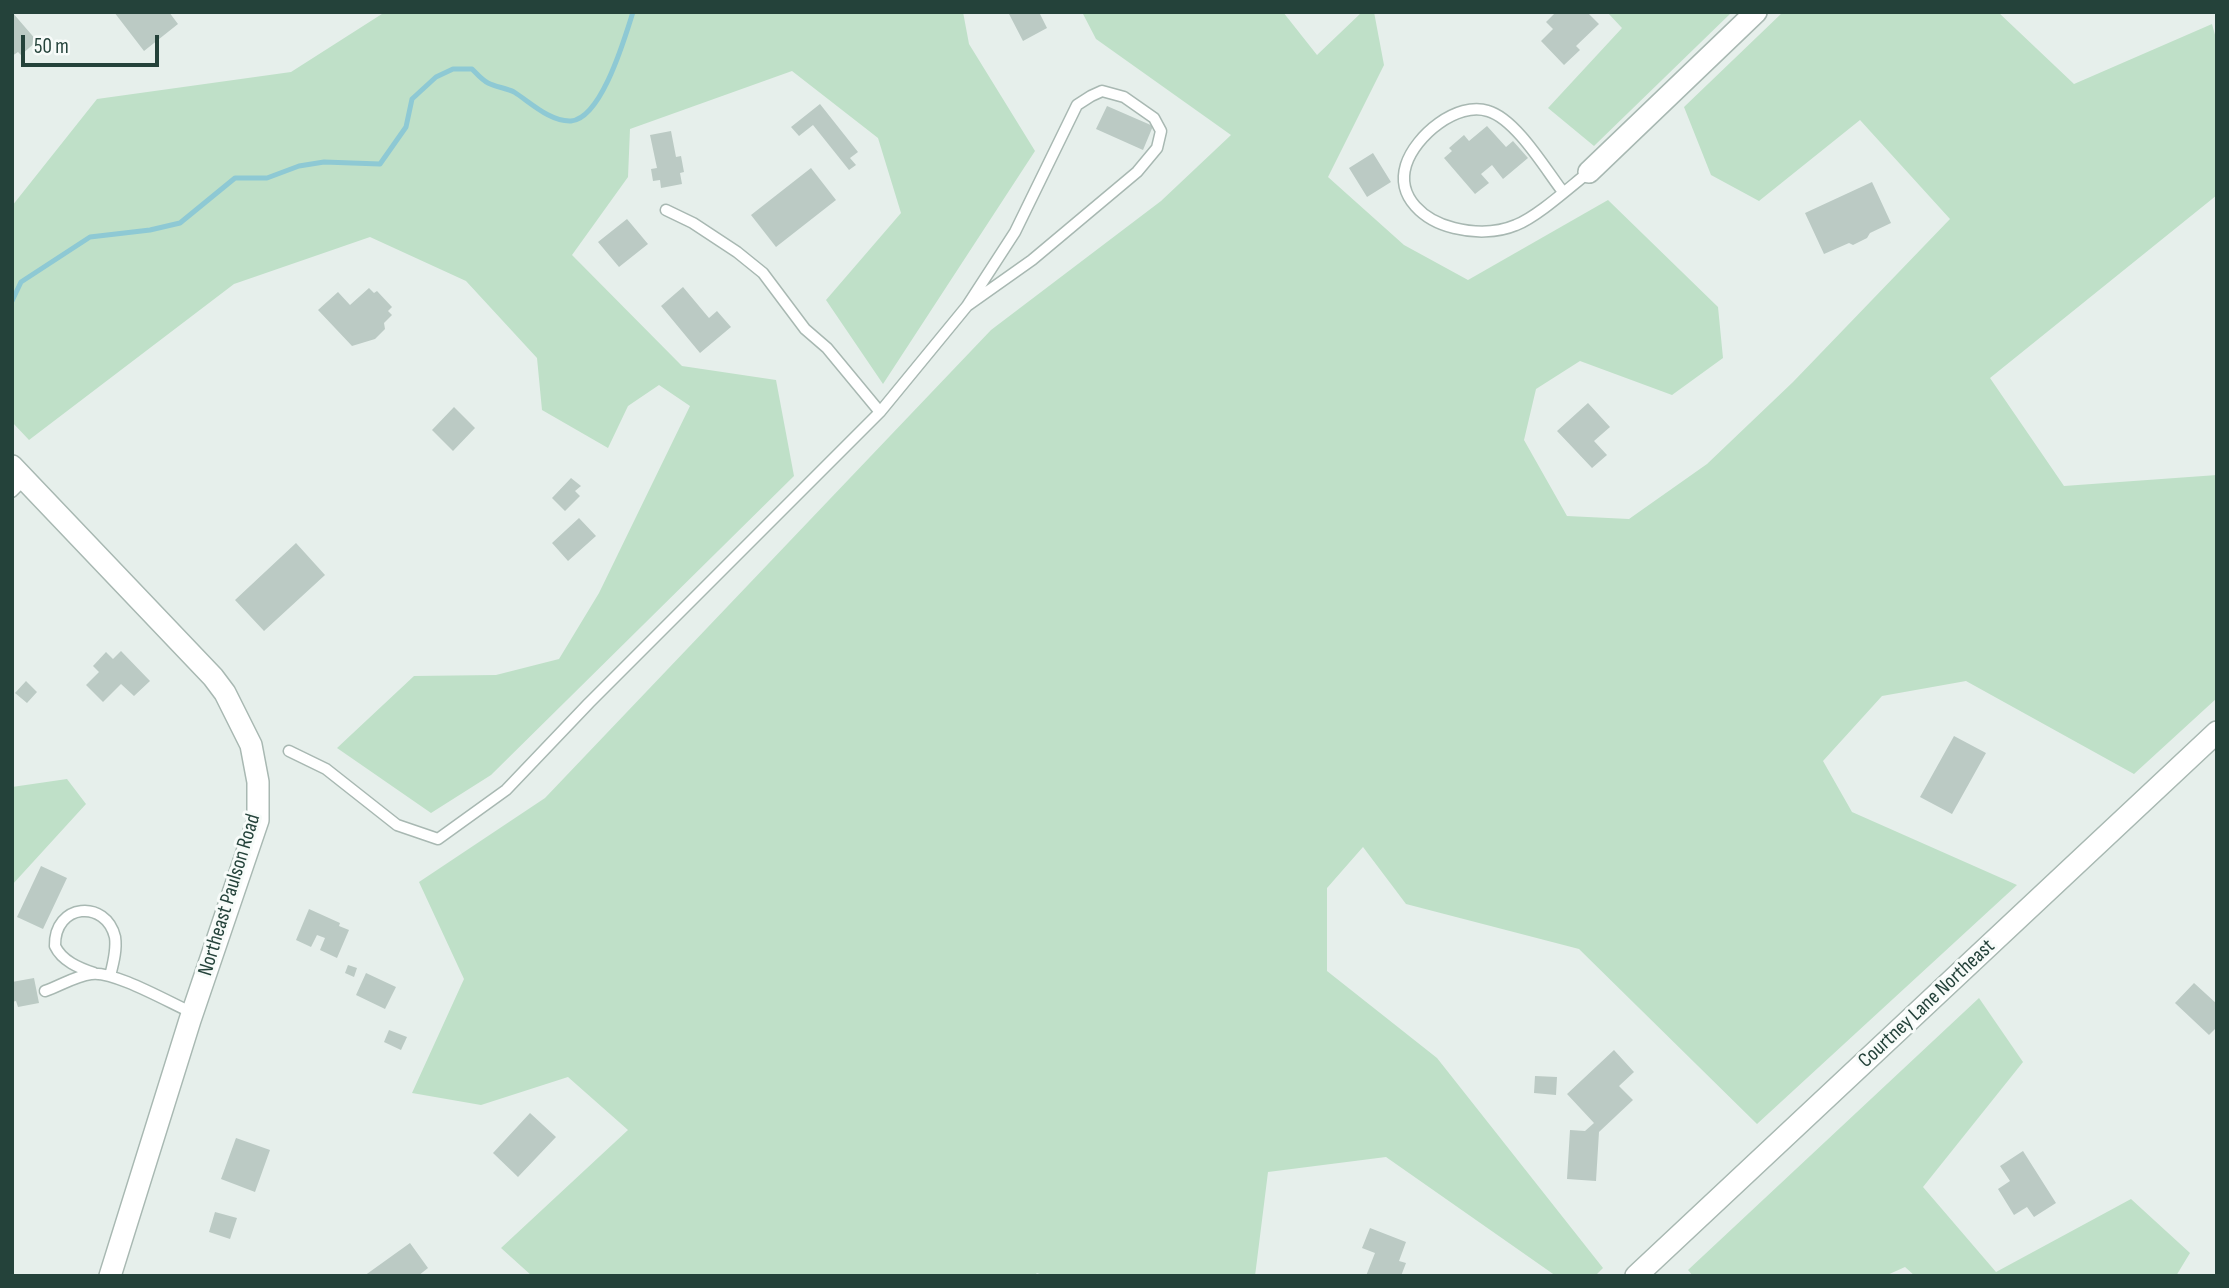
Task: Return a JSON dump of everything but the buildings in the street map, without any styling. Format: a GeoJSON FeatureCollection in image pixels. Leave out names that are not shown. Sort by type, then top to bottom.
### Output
{"type":"FeatureCollection","features":[{"type":"Feature","properties":{"kind":"street"},"geometry":{"type":"LineString","coordinates":[[1589,172],[1756,12]]}},
{"type":"Feature","properties":{"kind":"street","name":"Northeast Paulson Road"},"geometry":{"type":"LineString","coordinates":[[16,479],[213,677],[225,693],[251,745],[258,782],[258,820],[192,1013],[110,1276]]}},
{"type":"Feature","properties":{"kind":"street","name":"Courtney Lane Northeast"},"geometry":{"type":"LineString","coordinates":[[1636,1276],[2217,732]]}},
{"type":"Feature","properties":{"kind":"lane"},"geometry":{"type":"LineString","coordinates":[[289,751],[326,769],[397,825],[438,839],[506,790],[626,665],[880,412],[967,306],[1015,232],[1077,105],[1102,91],[1124,97],[1154,118],[1161,131],[1157,148],[1137,172],[1032,260],[967,306]]}},
{"type":"Feature","properties":{"kind":"lane"},"geometry":{"type":"LineString","coordinates":[[1563,192],[1507,122],[1488,111],[1466,110],[1440,120],[1406,164],[1405,188],[1413,206],[1438,225],[1468,232],[1491,231],[1517,225],[1563,192],[1589,172]]}},
{"type":"Feature","properties":{"kind":"lane"},"geometry":{"type":"LineString","coordinates":[[666,210],[693,223],[763,273],[806,329],[827,348],[880,412]]}},
{"type":"Feature","properties":{"kind":"lane"},"geometry":{"type":"LineString","coordinates":[[110,976],[116,947],[110,926],[97,915],[80,911],[68,915],[59,926],[55,946],[63,957],[73,964],[110,976],[192,1013]]}},
{"type":"Feature","properties":{"kind":"lane"},"geometry":{"type":"LineString","coordinates":[[45,991],[94,973]]}},
{"type":"Feature","properties":{"kind":"green space"},"geometry":{"type":"Polygon","coordinates":[[[385,12],[963,12],[969,44],[1035,151],[883,384],[826,300],[901,213],[878,138],[792,71],[630,129],[628,177],[572,255],[682,366],[776,380],[794,476],[491,775],[431,813],[337,748],[414,676],[496,675],[559,659],[599,593],[690,406],[659,385],[628,406],[608,448],[542,410],[537,358],[466,281],[370,237],[234,284],[29,440],[12,422],[12,206],[97,99],[291,72],[385,12]]]}},
{"type":"Feature","properties":{"kind":"green space"},"geometry":{"type":"Polygon","coordinates":[[[1082,12],[1283,12],[1317,55],[1362,12],[1374,12],[1384,65],[1328,177],[1404,245],[1468,280],[1608,200],[1718,307],[1723,358],[1672,395],[1580,361],[1536,389],[1524,440],[1567,516],[1629,519],[1707,464],[1793,382],[1950,219],[1860,120],[1759,201],[1711,175],[1684,107],[1783,12],[1998,12],[2074,84],[2212,24],[2217,42],[2217,195],[1990,378],[2064,486],[2217,475],[2217,698],[2134,774],[1966,681],[1882,696],[1823,761],[1852,812],[2017,885],[1757,1124],[1579,949],[1406,904],[1363,847],[1327,888],[1327,971],[1437,1058],[1603,1268],[1595,1276],[1556,1276],[1386,1157],[1268,1172],[1255,1276],[1045,1276],[1037,1273],[1034,1276],[532,1276],[501,1248],[628,1130],[568,1077],[481,1105],[412,1093],[464,979],[419,882],[545,798],[991,330],[1161,201],[1231,135],[1096,39],[1082,12]]]}},
{"type":"Feature","properties":{"kind":"green space"},"geometry":{"type":"Polygon","coordinates":[[[1607,12],[1732,12],[1594,146],[1548,108],[1622,28],[1607,12]]]}},
{"type":"Feature","properties":{"kind":"green space"},"geometry":{"type":"Polygon","coordinates":[[[67,779],[86,804],[12,885],[12,787],[67,779]]]}},
{"type":"Feature","properties":{"kind":"green space"},"geometry":{"type":"Polygon","coordinates":[[[1979,998],[2023,1062],[1923,1187],[1996,1272],[2131,1199],[2190,1253],[2176,1276],[1915,1276],[1905,1267],[1885,1276],[1693,1276],[1688,1270],[1979,998]]]}},
{"type":"Feature","properties":{"kind":"waterway"},"geometry":{"type":"LineString","coordinates":[[12,301],[21,282],[90,237],[150,230],[180,223],[235,178],[267,178],[299,166],[324,162],[380,164],[406,127],[412,99],[436,77],[453,69],[472,69],[486,82],[514,92],[555,118],[571,121],[582,116],[593,106],[611,75],[633,12]]}}]}
